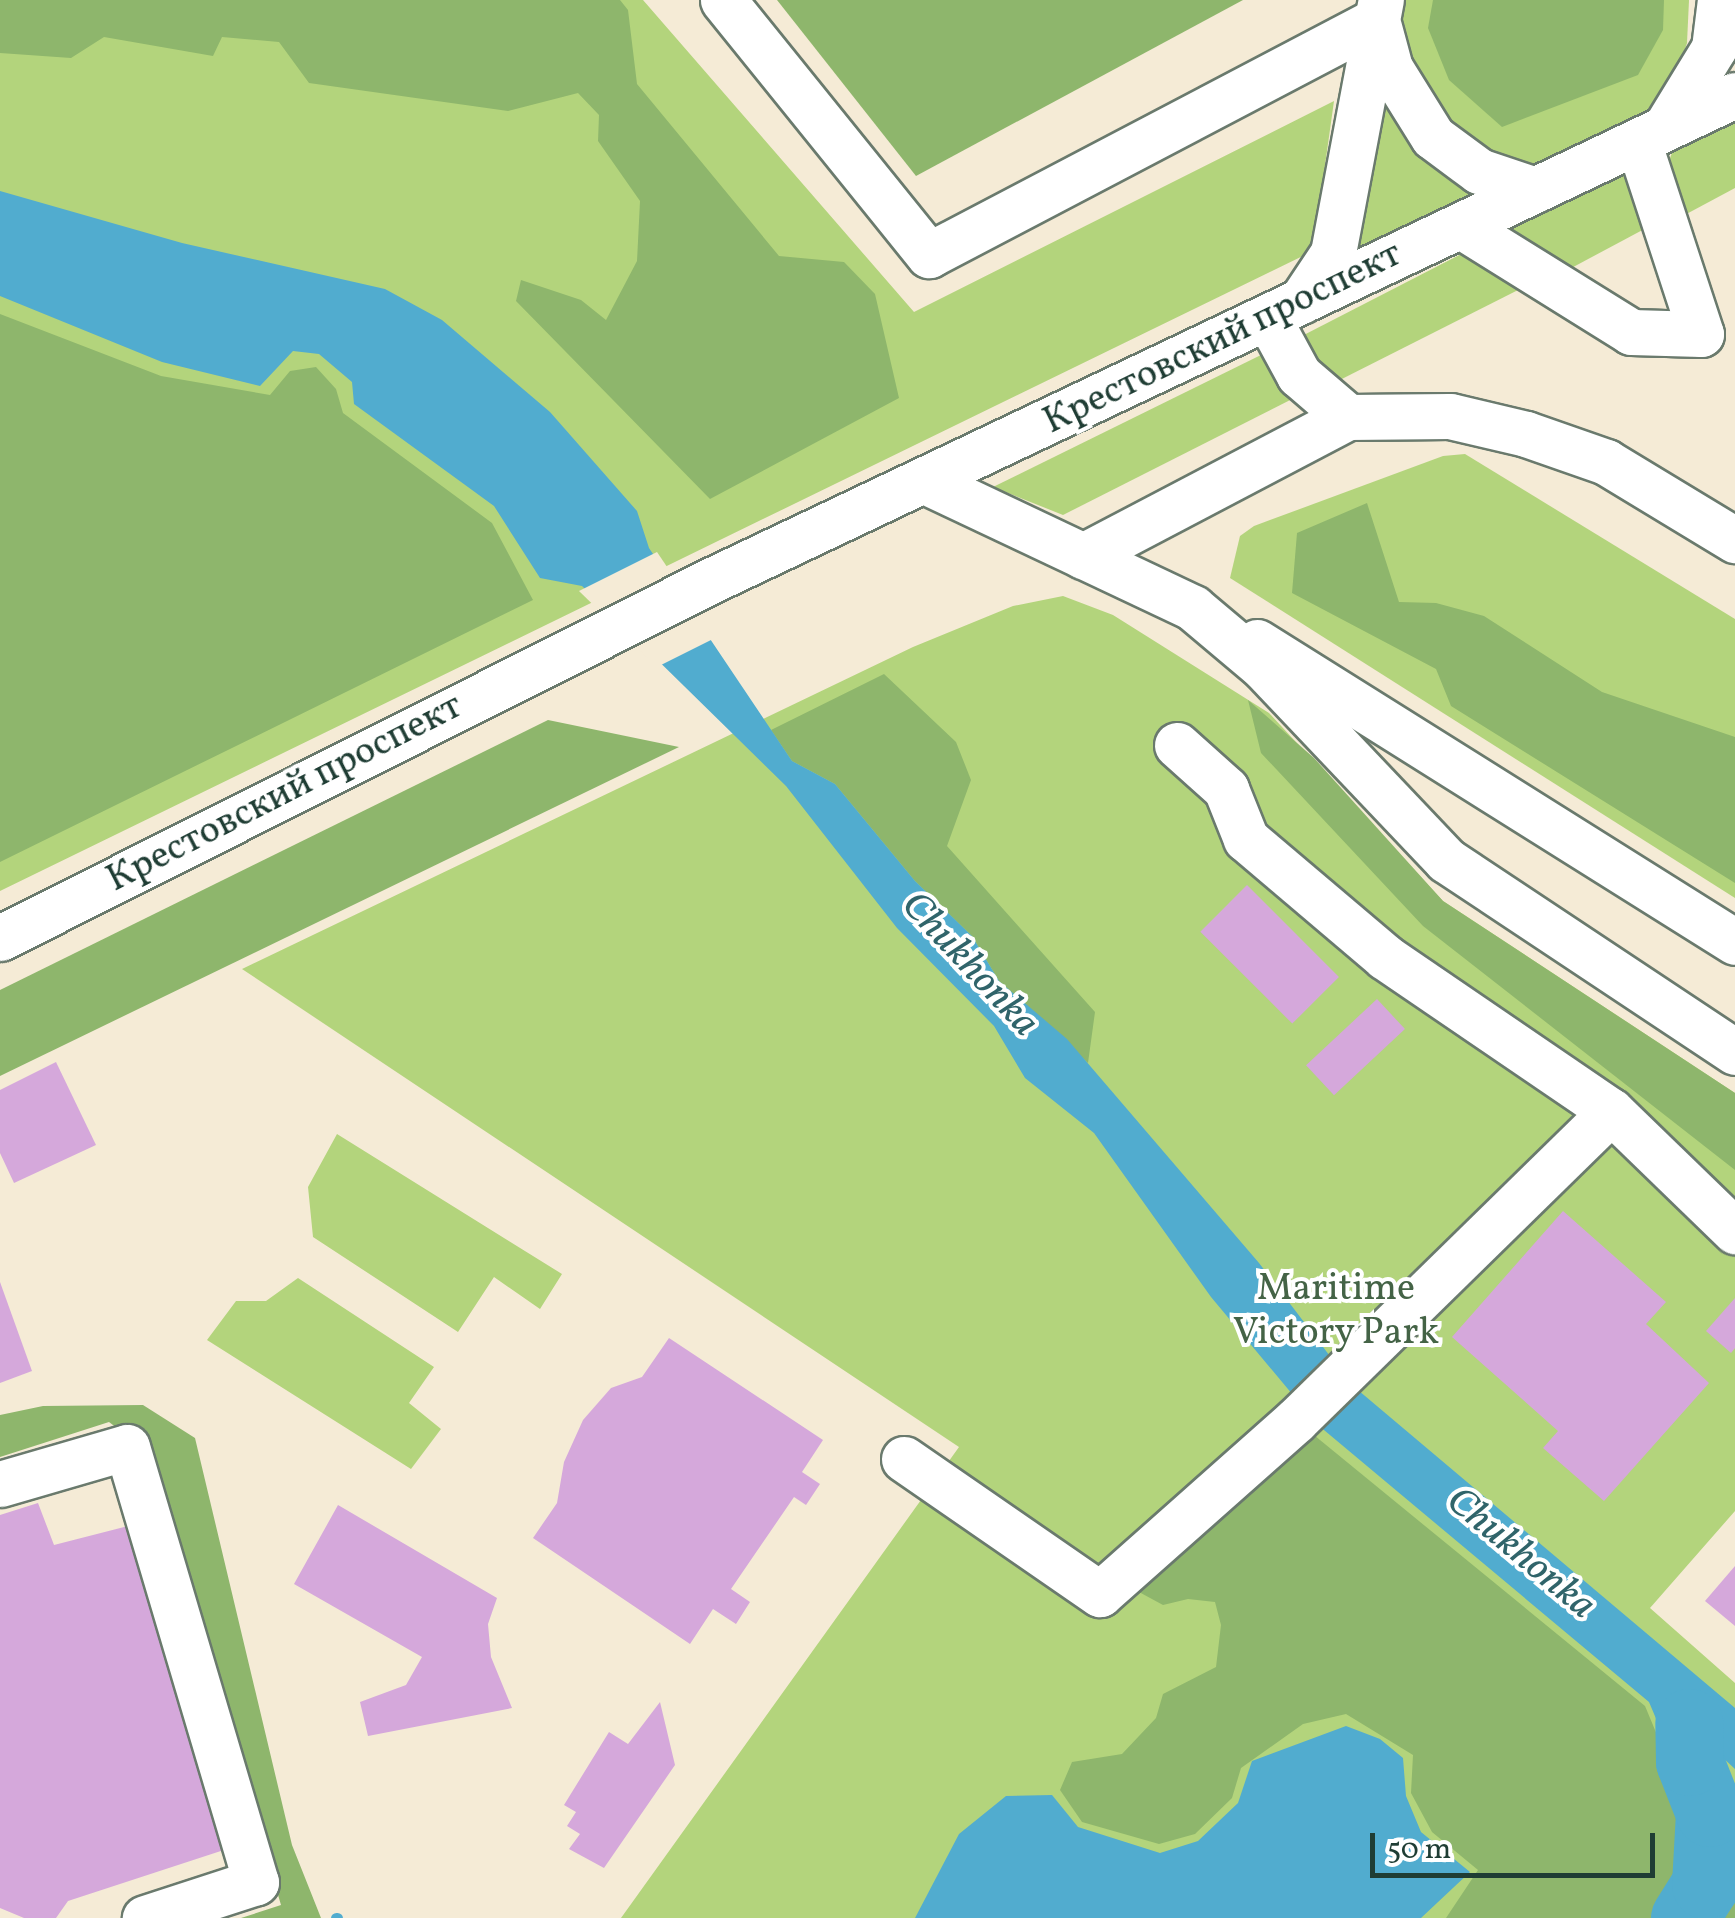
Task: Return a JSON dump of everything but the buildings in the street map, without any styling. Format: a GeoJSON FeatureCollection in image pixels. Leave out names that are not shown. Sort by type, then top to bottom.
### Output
{"type":"FeatureCollection","features":[{"type":"Feature","properties":{"kind":"street"},"geometry":{"type":"LineString","coordinates":[[723,0],[929,255],[1379,10]]}},
{"type":"Feature","properties":{"kind":"street"},"geometry":{"type":"LineString","coordinates":[[1461,226],[1632,332],[1701,334],[1652,135],[1714,48],[1720,0]]}},
{"type":"Feature","properties":{"kind":"street"},"geometry":{"type":"LineString","coordinates":[[1379,10],[1390,68],[1433,137],[1479,172],[1535,190]]}},
{"type":"Feature","properties":{"kind":"street"},"geometry":{"type":"LineString","coordinates":[[1348,418],[1299,375],[1284,309],[1333,253],[1379,10]]}},
{"type":"Feature","properties":{"kind":"street","name":"Крестовский проспект"},"geometry":{"type":"LineString","coordinates":[[0,938],[710,581],[926,482],[1735,95]]}},
{"type":"Feature","properties":{"kind":"street"},"geometry":{"type":"LineString","coordinates":[[1083,556],[1348,418],[1450,416],[1526,434],[1606,462],[1735,540]]}},
{"type":"Feature","properties":{"kind":"street"},"geometry":{"type":"LineString","coordinates":[[926,482],[1194,608],[1312,673],[1735,942]]}},
{"type":"Feature","properties":{"kind":"street"},"geometry":{"type":"LineString","coordinates":[[1194,608],[1263,668],[1446,860],[1735,1052]]}},
{"type":"Feature","properties":{"kind":"street"},"geometry":{"type":"LineString","coordinates":[[1177,746],[1226,790],[1246,839],[1385,958],[1611,1111],[1735,1231]]}},
{"type":"Feature","properties":{"kind":"street"},"geometry":{"type":"LineString","coordinates":[[904,1459],[1100,1594],[1296,1420],[1611,1111]]}},
{"type":"Feature","properties":{"kind":"street"},"geometry":{"type":"LineString","coordinates":[[0,1484],[127,1447],[256,1882],[145,1918]]}},
{"type":"Feature","properties":{"kind":"green space"},"geometry":{"type":"Polygon","coordinates":[[[0,0],[643,0],[914,312],[1334,101],[1313,251],[0,891],[0,0]]]}},
{"type":"Feature","properties":{"kind":"green space"},"geometry":{"type":"Polygon","coordinates":[[[0,0],[620,0],[628,10],[637,84],[779,256],[844,262],[875,294],[899,398],[710,499],[516,301],[521,280],[581,300],[606,320],[637,261],[640,201],[598,141],[599,115],[578,93],[508,111],[309,83],[279,42],[222,37],[213,56],[104,37],[71,58],[0,53],[0,0]]]}},
{"type":"Feature","properties":{"kind":"green space"},"geometry":{"type":"Polygon","coordinates":[[[777,0],[1243,0],[916,176],[777,0]]]}},
{"type":"Feature","properties":{"kind":"green space"},"geometry":{"type":"Polygon","coordinates":[[[1400,0],[1689,0],[1687,43],[1663,116],[1535,171],[1492,165],[1420,97],[1393,35],[1400,0]]]}},
{"type":"Feature","properties":{"kind":"green space"},"geometry":{"type":"Polygon","coordinates":[[[1433,0],[1664,0],[1663,30],[1638,75],[1502,127],[1449,80],[1428,28],[1433,0]]]}},
{"type":"Feature","properties":{"kind":"green space"},"geometry":{"type":"Polygon","coordinates":[[[1386,78],[1484,193],[1344,263],[1368,204],[1386,78]]]}},
{"type":"Feature","properties":{"kind":"green space"},"geometry":{"type":"Polygon","coordinates":[[[1735,116],[1735,188],[1679,218],[1666,168],[1676,143],[1735,116]]]}},
{"type":"Feature","properties":{"kind":"green space"},"geometry":{"type":"Polygon","coordinates":[[[1630,168],[1650,226],[1562,273],[1501,229],[1630,168]]]}},
{"type":"Feature","properties":{"kind":"green space"},"geometry":{"type":"Polygon","coordinates":[[[1471,249],[1528,285],[1322,389],[1296,339],[1471,249]]]}},
{"type":"Feature","properties":{"kind":"green space"},"geometry":{"type":"Polygon","coordinates":[[[0,314],[161,376],[270,395],[290,371],[316,367],[336,389],[343,413],[492,523],[533,600],[0,862],[0,314]]]}},
{"type":"Feature","properties":{"kind":"green space"},"geometry":{"type":"Polygon","coordinates":[[[1265,353],[1300,395],[1063,515],[993,487],[1265,353]]]}},
{"type":"Feature","properties":{"kind":"green space"},"geometry":{"type":"Polygon","coordinates":[[[1465,454],[1735,619],[1735,898],[1230,578],[1240,536],[1254,526],[1443,456],[1465,454]]]}},
{"type":"Feature","properties":{"kind":"green space"},"geometry":{"type":"Polygon","coordinates":[[[1367,503],[1399,602],[1436,603],[1484,616],[1602,692],[1735,737],[1735,883],[1451,706],[1436,669],[1292,593],[1297,533],[1367,503]]]}},
{"type":"Feature","properties":{"kind":"green space","name":"Maritime Victory Park"},"geometry":{"type":"Polygon","coordinates":[[[1063,596],[1113,615],[1269,713],[1443,901],[1735,1093],[1735,1511],[1650,1608],[1735,1683],[1735,1918],[621,1918],[959,1447],[242,969],[913,647],[1013,606],[1063,596]]]}},
{"type":"Feature","properties":{"kind":"green space"},"geometry":{"type":"Polygon","coordinates":[[[884,674],[956,742],[971,780],[947,846],[1095,1012],[1088,1063],[999,981],[972,936],[915,881],[835,784],[792,761],[771,730],[884,674]]]}},
{"type":"Feature","properties":{"kind":"green space"},"geometry":{"type":"Polygon","coordinates":[[[1248,700],[1314,758],[1443,901],[1735,1093],[1735,1170],[1423,926],[1261,753],[1248,700]]]}},
{"type":"Feature","properties":{"kind":"green space"},"geometry":{"type":"Polygon","coordinates":[[[548,720],[679,747],[0,1076],[0,990],[548,720]]]}},
{"type":"Feature","properties":{"kind":"green space"},"geometry":{"type":"Polygon","coordinates":[[[337,1134],[562,1274],[540,1309],[494,1277],[458,1332],[313,1237],[308,1187],[337,1134]]]}},
{"type":"Feature","properties":{"kind":"green space"},"geometry":{"type":"Polygon","coordinates":[[[298,1278],[434,1367],[409,1403],[441,1429],[411,1469],[207,1340],[236,1301],[266,1301],[298,1278]]]}},
{"type":"Feature","properties":{"kind":"green space"},"geometry":{"type":"Polygon","coordinates":[[[143,1405],[195,1438],[292,1845],[321,1918],[241,1918],[281,1905],[146,1450],[109,1422],[0,1457],[0,1415],[43,1406],[143,1405]]]}},
{"type":"Feature","properties":{"kind":"green space"},"geometry":{"type":"Polygon","coordinates":[[[1309,1431],[1645,1706],[1690,1814],[1735,1840],[1735,1918],[1446,1918],[1478,1870],[1432,1832],[1411,1793],[1413,1755],[1346,1714],[1303,1724],[1241,1768],[1232,1798],[1195,1834],[1159,1844],[1082,1822],[1060,1790],[1072,1762],[1122,1754],[1156,1718],[1163,1694],[1216,1667],[1221,1625],[1215,1602],[1188,1599],[1163,1605],[1139,1592],[1309,1431]]]}},
{"type":"Feature","properties":{"kind":"water"},"geometry":{"type":"Polygon","coordinates":[[[0,191],[182,243],[385,289],[442,320],[550,412],[637,511],[649,548],[792,761],[835,784],[915,881],[972,936],[999,981],[1067,1039],[1259,1263],[1352,1385],[1735,1708],[1735,1769],[1720,1755],[1704,1762],[1721,1805],[1695,1811],[1649,1702],[1318,1425],[1211,1297],[1094,1133],[1025,1078],[994,1026],[897,928],[786,786],[582,586],[540,578],[494,506],[354,404],[352,382],[319,354],[293,351],[260,386],[162,362],[0,296],[0,191]]]}},
{"type":"Feature","properties":{"kind":"water"},"geometry":{"type":"Polygon","coordinates":[[[1346,1726],[1380,1739],[1403,1758],[1406,1796],[1421,1832],[1470,1872],[1421,1918],[915,1918],[959,1834],[1006,1796],[1052,1795],[1078,1827],[1160,1853],[1198,1841],[1238,1803],[1252,1761],[1346,1726]]]}},
{"type":"Feature","properties":{"kind":"pier"},"geometry":{"type":"Polygon","coordinates":[[[657,552],[715,638],[657,667],[579,591],[657,552]]]}},
{"type":"Feature","properties":{"kind":"waterway","name":"Chukhonka"},"geometry":{"type":"LineString","coordinates":[[1685,1918],[1706,1885],[1710,1813],[1690,1762],[1689,1723]]}}]}
